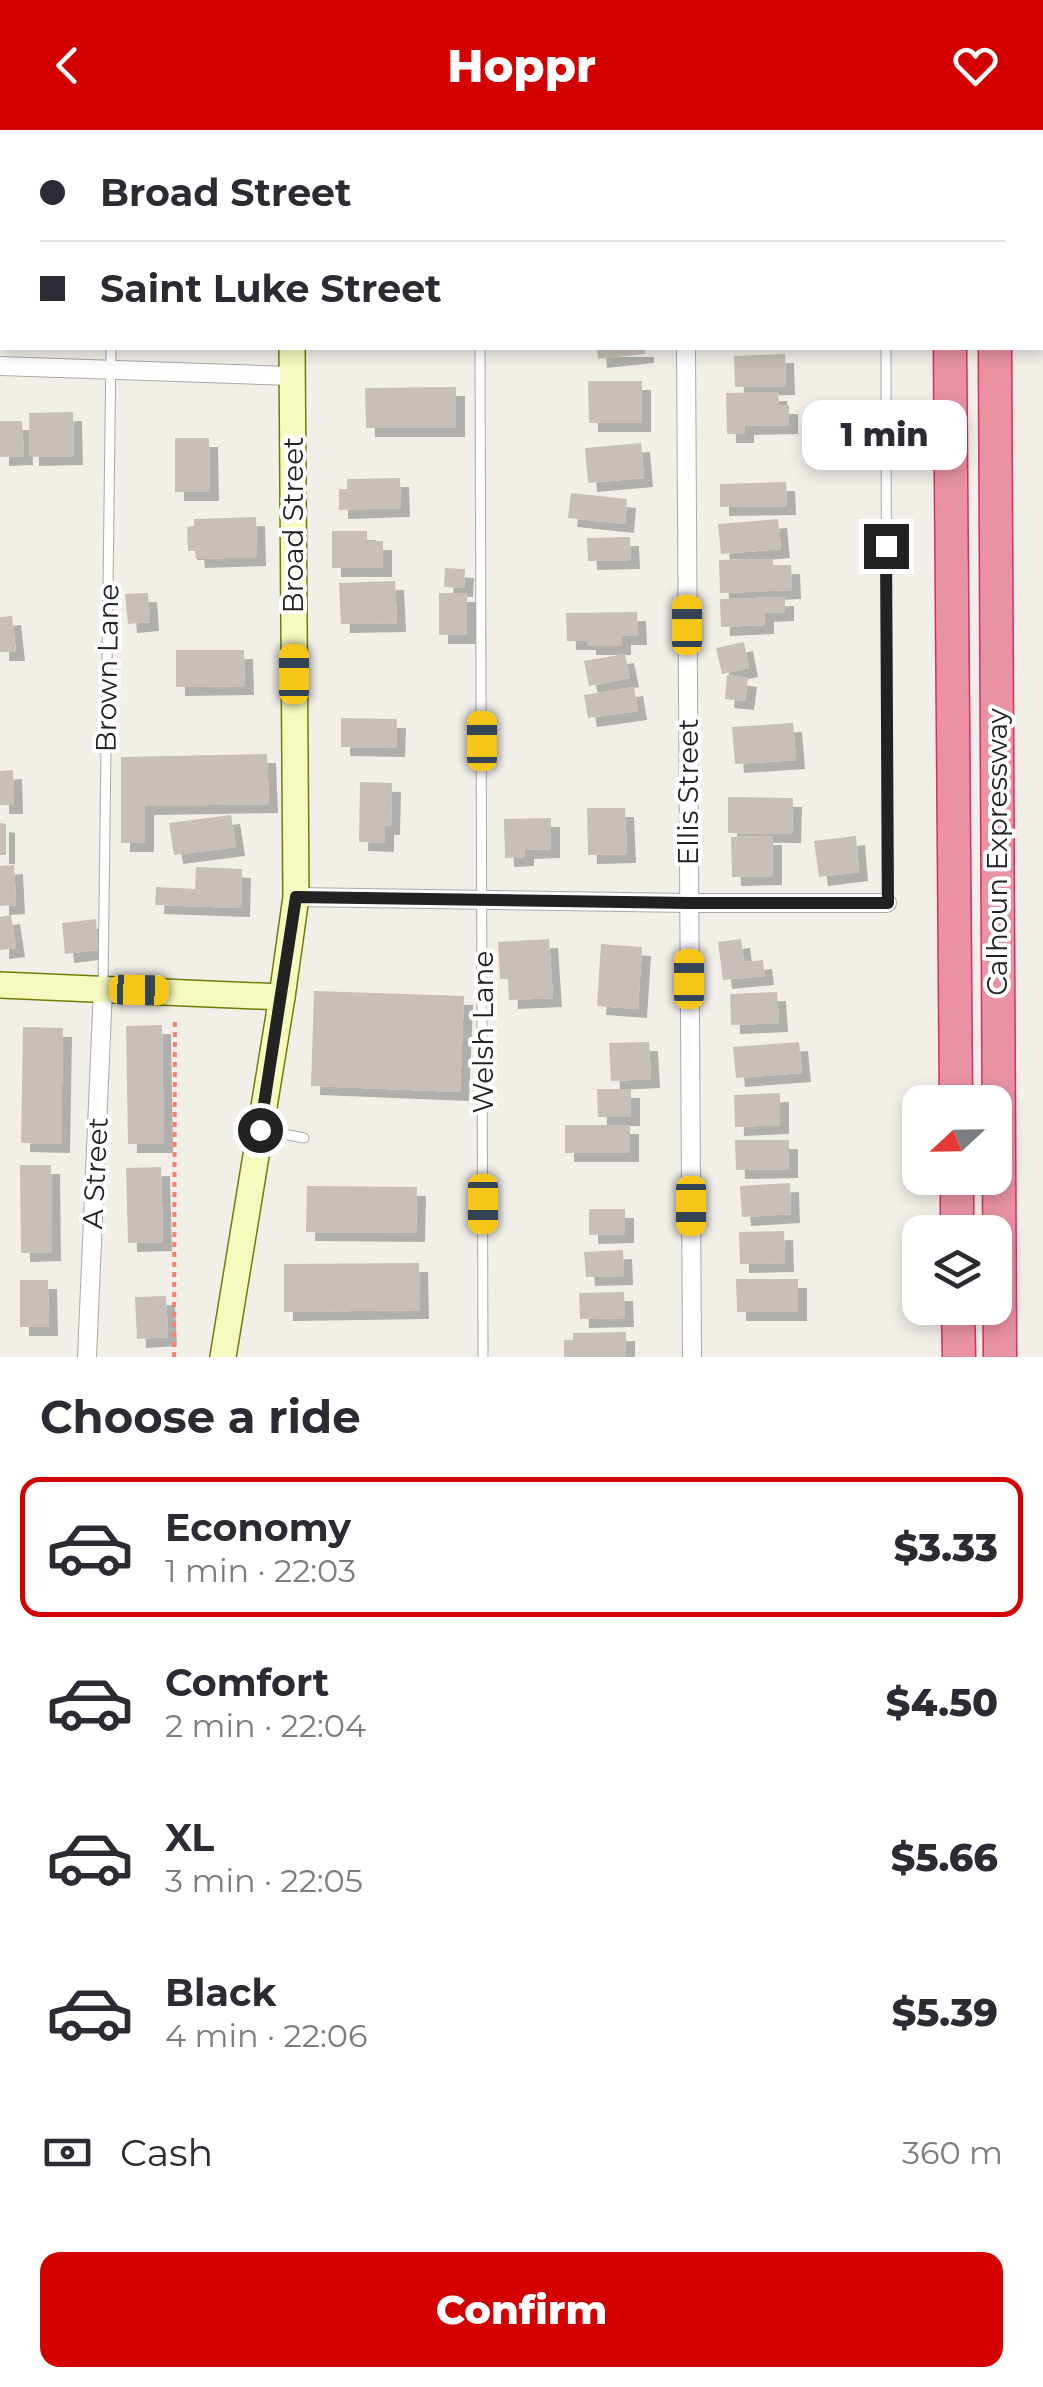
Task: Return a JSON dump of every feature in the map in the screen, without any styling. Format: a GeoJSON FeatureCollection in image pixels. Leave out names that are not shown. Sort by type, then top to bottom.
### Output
{"type":"FeatureCollection","features":[{"type":"Feature","properties":{"kind":"highway","name":"Calhoun Expressway"},"geometry":{"type":"LineString","coordinates":[[949,350],[956,1085]]}},
{"type":"Feature","properties":{"kind":"highway","name":"Calhoun Expressway"},"geometry":{"type":"LineString","coordinates":[[994,350],[1000,1357]]}},
{"type":"Feature","properties":{"kind":"highway"},"geometry":{"type":"LineString","coordinates":[[995,452],[1007,350]]}},
{"type":"Feature","properties":{"kind":"highway"},"geometry":{"type":"LineString","coordinates":[[958,1325],[959,1357]]}},
{"type":"Feature","properties":{"kind":"main road","name":"Broad Street"},"geometry":{"type":"LineString","coordinates":[[224,1357],[296,897],[292,350]]}},
{"type":"Feature","properties":{"kind":"main road"},"geometry":{"type":"LineString","coordinates":[[0,985],[282,996]]}},
{"type":"Feature","properties":{"kind":"street","name":"Ellis Street"},"geometry":{"type":"LineString","coordinates":[[686,350],[692,1357]]}},
{"type":"Feature","properties":{"kind":"street"},"geometry":{"type":"LineString","coordinates":[[0,366],[292,376]]}},
{"type":"Feature","properties":{"kind":"street"},"geometry":{"type":"LineString","coordinates":[[296,897],[888,903]]}},
{"type":"Feature","properties":{"kind":"street","name":"A Street"},"geometry":{"type":"LineString","coordinates":[[87,1357],[103,989]]}},
{"type":"Feature","properties":{"kind":"lane","name":"Brown Lane"},"geometry":{"type":"LineString","coordinates":[[103,989],[111,350]]}},
{"type":"Feature","properties":{"kind":"lane","name":"Welsh Lane"},"geometry":{"type":"LineString","coordinates":[[480,350],[482,1357]]}},
{"type":"Feature","properties":{"kind":"lane"},"geometry":{"type":"LineString","coordinates":[[886,350],[888,903]]}},
{"type":"Feature","properties":{"kind":"lane"},"geometry":{"type":"LineString","coordinates":[[260,1130],[304,1138]]}},
{"type":"Feature","properties":{"kind":"path"},"geometry":{"type":"LineString","coordinates":[[174,1357],[176,990]]}},
{"type":"Feature","properties":{"kind":"building"},"geometry":{"type":"Polygon","coordinates":[[[597,350],[645,350],[645,354],[598,359],[597,350]]]}},
{"type":"Feature","properties":{"kind":"building"},"geometry":{"type":"Polygon","coordinates":[[[785,354],[786,386],[735,387],[734,356],[785,354]]]}},
{"type":"Feature","properties":{"kind":"building"},"geometry":{"type":"Polygon","coordinates":[[[588,381],[642,381],[642,423],[589,423],[588,381]]]}},
{"type":"Feature","properties":{"kind":"building"},"geometry":{"type":"Polygon","coordinates":[[[456,387],[456,428],[366,428],[365,388],[456,387]]]}},
{"type":"Feature","properties":{"kind":"building"},"geometry":{"type":"Polygon","coordinates":[[[778,392],[779,405],[789,405],[789,425],[745,426],[745,434],[727,434],[726,393],[778,392]]]}},
{"type":"Feature","properties":{"kind":"building"},"geometry":{"type":"Polygon","coordinates":[[[73,412],[74,456],[30,457],[29,413],[73,412]]]}},
{"type":"Feature","properties":{"kind":"building"},"geometry":{"type":"Polygon","coordinates":[[[0,421],[22,421],[24,456],[0,457],[0,421]]]}},
{"type":"Feature","properties":{"kind":"building"},"geometry":{"type":"Polygon","coordinates":[[[175,438],[209,438],[210,492],[175,492],[175,438]]]}},
{"type":"Feature","properties":{"kind":"building"},"geometry":{"type":"Polygon","coordinates":[[[641,443],[644,478],[588,483],[585,448],[641,443]]]}},
{"type":"Feature","properties":{"kind":"building"},"geometry":{"type":"Polygon","coordinates":[[[400,478],[401,508],[339,510],[339,489],[347,489],[347,479],[400,478]]]}},
{"type":"Feature","properties":{"kind":"building"},"geometry":{"type":"Polygon","coordinates":[[[786,482],[787,506],[720,507],[720,484],[786,482]]]}},
{"type":"Feature","properties":{"kind":"building"},"geometry":{"type":"Polygon","coordinates":[[[571,493],[627,499],[625,524],[568,518],[571,493]]]}},
{"type":"Feature","properties":{"kind":"building"},"geometry":{"type":"Polygon","coordinates":[[[256,517],[257,557],[196,559],[195,551],[188,551],[187,527],[194,526],[194,519],[256,517]]]}},
{"type":"Feature","properties":{"kind":"building"},"geometry":{"type":"Polygon","coordinates":[[[778,519],[781,549],[721,554],[718,524],[778,519]]]}},
{"type":"Feature","properties":{"kind":"building"},"geometry":{"type":"Polygon","coordinates":[[[332,531],[367,531],[367,541],[383,541],[383,568],[332,568],[332,531]]]}},
{"type":"Feature","properties":{"kind":"building"},"geometry":{"type":"Polygon","coordinates":[[[630,537],[631,560],[588,561],[587,538],[630,537]]]}},
{"type":"Feature","properties":{"kind":"building"},"geometry":{"type":"Polygon","coordinates":[[[773,559],[773,565],[791,565],[792,590],[720,593],[719,560],[773,559]]]}},
{"type":"Feature","properties":{"kind":"building"},"geometry":{"type":"Polygon","coordinates":[[[445,568],[465,569],[464,588],[444,587],[445,568]]]}},
{"type":"Feature","properties":{"kind":"building"},"geometry":{"type":"Polygon","coordinates":[[[395,581],[397,623],[341,624],[339,583],[395,581]]]}},
{"type":"Feature","properties":{"kind":"building"},"geometry":{"type":"Polygon","coordinates":[[[148,593],[150,622],[128,624],[125,594],[148,593]]]}},
{"type":"Feature","properties":{"kind":"building"},"geometry":{"type":"Polygon","coordinates":[[[439,593],[467,593],[467,635],[439,635],[439,593]]]}},
{"type":"Feature","properties":{"kind":"building"},"geometry":{"type":"Polygon","coordinates":[[[785,597],[785,612],[765,613],[765,625],[721,627],[720,599],[785,597]]]}},
{"type":"Feature","properties":{"kind":"building"},"geometry":{"type":"Polygon","coordinates":[[[637,612],[638,636],[622,636],[622,646],[587,646],[587,641],[567,641],[566,613],[637,612]]]}},
{"type":"Feature","properties":{"kind":"building"},"geometry":{"type":"Polygon","coordinates":[[[12,616],[16,652],[0,652],[0,617],[12,616]]]}},
{"type":"Feature","properties":{"kind":"building"},"geometry":{"type":"Polygon","coordinates":[[[744,642],[749,668],[722,674],[716,648],[744,642]]]}},
{"type":"Feature","properties":{"kind":"building"},"geometry":{"type":"Polygon","coordinates":[[[176,650],[244,650],[245,686],[176,687],[176,650]]]}},
{"type":"Feature","properties":{"kind":"building"},"geometry":{"type":"Polygon","coordinates":[[[625,654],[630,678],[589,686],[584,661],[625,654]]]}},
{"type":"Feature","properties":{"kind":"building"},"geometry":{"type":"Polygon","coordinates":[[[727,675],[748,678],[745,701],[725,699],[727,675]]]}},
{"type":"Feature","properties":{"kind":"building"},"geometry":{"type":"Polygon","coordinates":[[[634,687],[638,711],[588,718],[584,695],[634,687]]]}},
{"type":"Feature","properties":{"kind":"building"},"geometry":{"type":"Polygon","coordinates":[[[341,718],[397,719],[396,748],[341,747],[341,718]]]}},
{"type":"Feature","properties":{"kind":"building"},"geometry":{"type":"Polygon","coordinates":[[[793,723],[796,760],[735,764],[732,727],[793,723]]]}},
{"type":"Feature","properties":{"kind":"building"},"geometry":{"type":"Polygon","coordinates":[[[267,754],[269,804],[145,806],[145,843],[121,843],[121,757],[267,754]]]}},
{"type":"Feature","properties":{"kind":"building"},"geometry":{"type":"Polygon","coordinates":[[[13,770],[14,805],[0,805],[0,771],[13,770]]]}},
{"type":"Feature","properties":{"kind":"building"},"geometry":{"type":"Polygon","coordinates":[[[360,782],[392,783],[391,826],[385,826],[385,843],[359,842],[360,782]]]}},
{"type":"Feature","properties":{"kind":"building"},"geometry":{"type":"Polygon","coordinates":[[[728,797],[793,798],[792,834],[728,833],[728,797]]]}},
{"type":"Feature","properties":{"kind":"building"},"geometry":{"type":"Polygon","coordinates":[[[587,808],[625,808],[627,854],[588,855],[587,808]]]}},
{"type":"Feature","properties":{"kind":"building"},"geometry":{"type":"Polygon","coordinates":[[[231,815],[236,847],[174,855],[169,823],[231,815]]]}},
{"type":"Feature","properties":{"kind":"building"},"geometry":{"type":"Polygon","coordinates":[[[551,818],[551,849],[525,850],[525,857],[505,858],[504,819],[551,818]]]}},
{"type":"Feature","properties":{"kind":"building"},"geometry":{"type":"Polygon","coordinates":[[[0,823],[6,824],[6,855],[0,855],[0,823]]]}},
{"type":"Feature","properties":{"kind":"building"},"geometry":{"type":"Polygon","coordinates":[[[773,836],[773,876],[732,877],[731,837],[773,836]]]}},
{"type":"Feature","properties":{"kind":"building"},"geometry":{"type":"Polygon","coordinates":[[[856,836],[859,872],[819,877],[814,841],[856,836]]]}},
{"type":"Feature","properties":{"kind":"building"},"geometry":{"type":"Polygon","coordinates":[[[14,865],[16,905],[0,906],[0,866],[14,865]]]}},
{"type":"Feature","properties":{"kind":"building"},"geometry":{"type":"Polygon","coordinates":[[[196,867],[242,869],[241,908],[155,905],[156,887],[195,889],[196,867]]]}},
{"type":"Feature","properties":{"kind":"building"},"geometry":{"type":"Polygon","coordinates":[[[11,915],[16,948],[0,950],[0,917],[11,915]]]}},
{"type":"Feature","properties":{"kind":"building"},"geometry":{"type":"Polygon","coordinates":[[[96,919],[98,950],[65,954],[62,923],[96,919]]]}},
{"type":"Feature","properties":{"kind":"building"},"geometry":{"type":"Polygon","coordinates":[[[549,939],[553,998],[509,1000],[508,979],[500,979],[498,942],[549,939]]]}},
{"type":"Feature","properties":{"kind":"building"},"geometry":{"type":"Polygon","coordinates":[[[741,939],[744,962],[763,960],[765,976],[723,980],[718,942],[741,939]]]}},
{"type":"Feature","properties":{"kind":"building"},"geometry":{"type":"Polygon","coordinates":[[[601,944],[642,947],[638,1009],[597,1006],[601,944]]]}},
{"type":"Feature","properties":{"kind":"building"},"geometry":{"type":"Polygon","coordinates":[[[314,991],[464,996],[460,1092],[311,1086],[314,991]]]}},
{"type":"Feature","properties":{"kind":"building"},"geometry":{"type":"Polygon","coordinates":[[[777,992],[779,1023],[731,1025],[730,994],[777,992]]]}},
{"type":"Feature","properties":{"kind":"building"},"geometry":{"type":"Polygon","coordinates":[[[162,1025],[164,1144],[128,1144],[126,1026],[162,1025]]]}},
{"type":"Feature","properties":{"kind":"building"},"geometry":{"type":"Polygon","coordinates":[[[23,1027],[63,1028],[61,1144],[21,1143],[23,1027]]]}},
{"type":"Feature","properties":{"kind":"building"},"geometry":{"type":"Polygon","coordinates":[[[649,1042],[651,1079],[611,1081],[609,1043],[649,1042]]]}},
{"type":"Feature","properties":{"kind":"building"},"geometry":{"type":"Polygon","coordinates":[[[799,1042],[802,1073],[736,1078],[733,1047],[799,1042]]]}},
{"type":"Feature","properties":{"kind":"building"},"geometry":{"type":"Polygon","coordinates":[[[597,1089],[631,1089],[631,1117],[598,1117],[597,1089]]]}},
{"type":"Feature","properties":{"kind":"building"},"geometry":{"type":"Polygon","coordinates":[[[780,1093],[780,1125],[735,1127],[734,1095],[780,1093]]]}},
{"type":"Feature","properties":{"kind":"building"},"geometry":{"type":"Polygon","coordinates":[[[565,1125],[630,1125],[630,1153],[565,1153],[565,1125]]]}},
{"type":"Feature","properties":{"kind":"building"},"geometry":{"type":"Polygon","coordinates":[[[735,1140],[789,1140],[789,1169],[736,1170],[735,1140]]]}},
{"type":"Feature","properties":{"kind":"building"},"geometry":{"type":"Polygon","coordinates":[[[20,1165],[51,1165],[52,1252],[21,1253],[20,1165]]]}},
{"type":"Feature","properties":{"kind":"building"},"geometry":{"type":"Polygon","coordinates":[[[161,1167],[163,1242],[128,1243],[126,1168],[161,1167]]]}},
{"type":"Feature","properties":{"kind":"building"},"geometry":{"type":"Polygon","coordinates":[[[790,1183],[791,1214],[742,1217],[740,1186],[790,1183]]]}},
{"type":"Feature","properties":{"kind":"building"},"geometry":{"type":"Polygon","coordinates":[[[307,1186],[417,1187],[416,1233],[306,1232],[307,1186]]]}},
{"type":"Feature","properties":{"kind":"building"},"geometry":{"type":"Polygon","coordinates":[[[589,1209],[625,1209],[625,1234],[589,1235],[589,1209]]]}},
{"type":"Feature","properties":{"kind":"building"},"geometry":{"type":"Polygon","coordinates":[[[784,1231],[785,1263],[740,1264],[739,1232],[784,1231]]]}},
{"type":"Feature","properties":{"kind":"building"},"geometry":{"type":"Polygon","coordinates":[[[623,1250],[624,1276],[586,1277],[584,1252],[623,1250]]]}},
{"type":"Feature","properties":{"kind":"building"},"geometry":{"type":"Polygon","coordinates":[[[419,1263],[420,1310],[284,1312],[284,1264],[419,1263]]]}},
{"type":"Feature","properties":{"kind":"building"},"geometry":{"type":"Polygon","coordinates":[[[736,1279],[798,1279],[798,1312],[737,1312],[736,1279]]]}},
{"type":"Feature","properties":{"kind":"building"},"geometry":{"type":"Polygon","coordinates":[[[20,1280],[48,1280],[49,1327],[20,1327],[20,1280]]]}},
{"type":"Feature","properties":{"kind":"building"},"geometry":{"type":"Polygon","coordinates":[[[624,1292],[625,1318],[580,1319],[579,1293],[624,1292]]]}},
{"type":"Feature","properties":{"kind":"building"},"geometry":{"type":"Polygon","coordinates":[[[166,1296],[168,1337],[137,1339],[135,1297],[166,1296]]]}},
{"type":"Feature","properties":{"kind":"building"},"geometry":{"type":"Polygon","coordinates":[[[626,1332],[626,1357],[564,1357],[564,1340],[573,1340],[573,1333],[626,1332]]]}},
{"type":"Feature","properties":{"kind":"route"},"geometry":{"type":"LineString","coordinates":[[260,1130],[296,897],[888,903],[886,546]]}}]}
